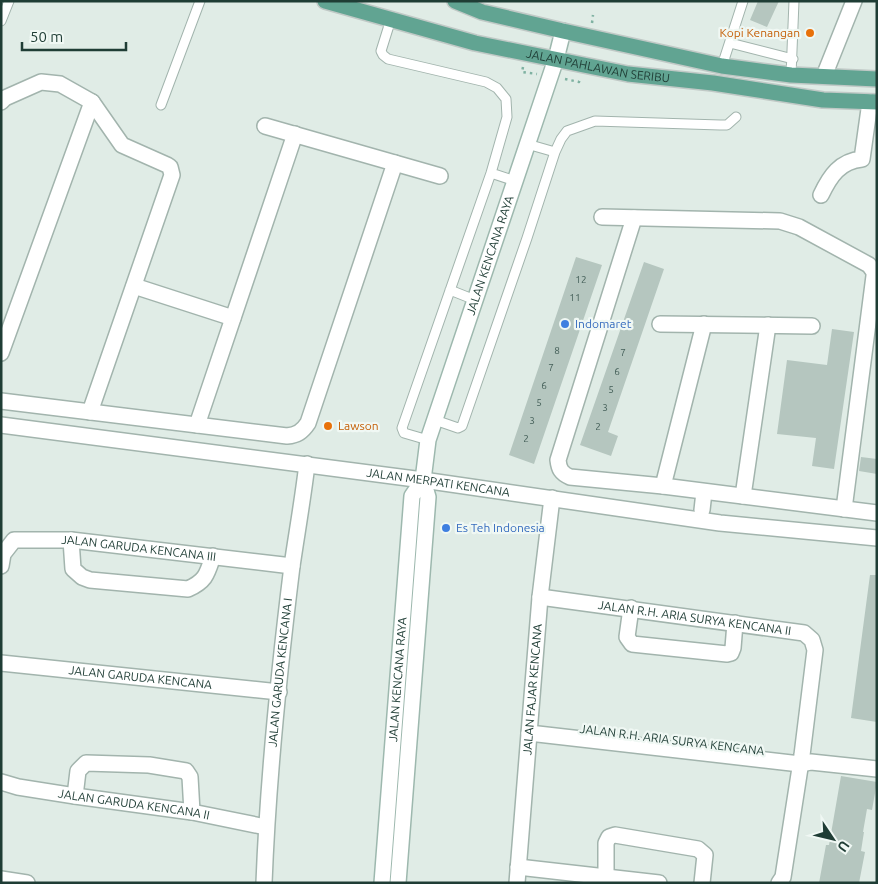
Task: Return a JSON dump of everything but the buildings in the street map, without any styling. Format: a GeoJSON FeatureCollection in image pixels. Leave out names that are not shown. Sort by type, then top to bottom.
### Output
{"type":"FeatureCollection","features":[{"type":"Feature","properties":{"kind":"main road","name":"JALAN PAHLAWAN SERIBU"},"geometry":{"type":"LineString","coordinates":[[325,1],[475,43],[628,74],[713,83],[823,100],[873,102]]}},
{"type":"Feature","properties":{"kind":"main road","name":"JALAN PAHLAWAN SERIBU"},"geometry":{"type":"LineString","coordinates":[[455,1],[483,6],[563,31],[722,66],[791,75],[877,79]]}},
{"type":"Feature","properties":{"kind":"street"},"geometry":{"type":"LineString","coordinates":[[824,76],[854,1]]}},
{"type":"Feature","properties":{"kind":"street","name":"JALAN KENCANA RAYA"},"geometry":{"type":"LineString","coordinates":[[398,883],[428,497],[423,480],[428,440],[556,59],[563,31]]}},
{"type":"Feature","properties":{"kind":"street"},"geometry":{"type":"LineString","coordinates":[[1,102],[5,98],[31,85],[48,81],[60,84],[92,102],[122,145],[166,165],[171,171],[172,175],[90,412]]}},
{"type":"Feature","properties":{"kind":"street"},"geometry":{"type":"LineString","coordinates":[[1,353],[92,102]]}},
{"type":"Feature","properties":{"kind":"street"},"geometry":{"type":"LineString","coordinates":[[822,195],[829,177],[842,166],[854,160],[869,159],[873,102]]}},
{"type":"Feature","properties":{"kind":"street"},"geometry":{"type":"LineString","coordinates":[[265,126],[440,176]]}},
{"type":"Feature","properties":{"kind":"street"},"geometry":{"type":"LineString","coordinates":[[197,425],[295,134]]}},
{"type":"Feature","properties":{"kind":"street"},"geometry":{"type":"LineString","coordinates":[[1,401],[287,436],[296,435],[308,424],[395,163]]}},
{"type":"Feature","properties":{"kind":"street"},"geometry":{"type":"LineString","coordinates":[[602,217],[780,221],[799,227],[870,265],[874,276],[844,509]]}},
{"type":"Feature","properties":{"kind":"street"},"geometry":{"type":"LineString","coordinates":[[634,218],[558,460],[559,469],[570,477],[663,486],[877,513]]}},
{"type":"Feature","properties":{"kind":"street"},"geometry":{"type":"LineString","coordinates":[[134,286],[233,318]]}},
{"type":"Feature","properties":{"kind":"street"},"geometry":{"type":"LineString","coordinates":[[660,324],[812,326]]}},
{"type":"Feature","properties":{"kind":"street"},"geometry":{"type":"LineString","coordinates":[[663,486],[704,324]]}},
{"type":"Feature","properties":{"kind":"street"},"geometry":{"type":"LineString","coordinates":[[743,496],[768,325]]}},
{"type":"Feature","properties":{"kind":"street"},"geometry":{"type":"LineString","coordinates":[[146,444],[149,420]]}},
{"type":"Feature","properties":{"kind":"street","name":"JALAN MERPATI KENCANA"},"geometry":{"type":"LineString","coordinates":[[1,425],[307,464],[720,523],[877,538]]}},
{"type":"Feature","properties":{"kind":"street","name":"JALAN GARUDA KENCANA I"},"geometry":{"type":"LineString","coordinates":[[264,883],[266,827],[278,692],[292,566],[307,464]]}},
{"type":"Feature","properties":{"kind":"street","name":"JALAN KENCANA RAYA"},"geometry":{"type":"LineString","coordinates":[[382,883],[412,496],[423,480]]}},
{"type":"Feature","properties":{"kind":"street"},"geometry":{"type":"LineString","coordinates":[[702,510],[704,492]]}},
{"type":"Feature","properties":{"kind":"street","name":"JALAN FAJAR KENCANA"},"geometry":{"type":"LineString","coordinates":[[516,883],[540,597],[552,498]]}},
{"type":"Feature","properties":{"kind":"street"},"geometry":{"type":"LineString","coordinates":[[679,517],[686,510],[702,510],[716,513],[720,523]]}},
{"type":"Feature","properties":{"kind":"street","name":"JALAN GARUDA KENCANA III"},"geometry":{"type":"LineString","coordinates":[[1,566],[3,554],[14,540],[71,540],[292,566]]}},
{"type":"Feature","properties":{"kind":"street"},"geometry":{"type":"LineString","coordinates":[[71,540],[73,569],[82,577],[90,580],[188,589],[206,578],[213,556]]}},
{"type":"Feature","properties":{"kind":"street","name":"JALAN R.H. ARIA SURYA KENCANA II"},"geometry":{"type":"LineString","coordinates":[[540,597],[804,633],[812,640],[815,650],[804,760],[783,877],[780,883]]}},
{"type":"Feature","properties":{"kind":"street"},"geometry":{"type":"LineString","coordinates":[[631,608],[627,637],[632,644],[727,654],[733,648],[735,623]]}},
{"type":"Feature","properties":{"kind":"street","name":"JALAN GARUDA KENCANA"},"geometry":{"type":"LineString","coordinates":[[1,663],[278,692]]}},
{"type":"Feature","properties":{"kind":"street","name":"JALAN R.H. ARIA SURYA KENCANA"},"geometry":{"type":"LineString","coordinates":[[529,728],[877,769]]}},
{"type":"Feature","properties":{"kind":"street"},"geometry":{"type":"LineString","coordinates":[[75,796],[78,771],[86,762],[149,765],[186,771],[190,777],[192,812]]}},
{"type":"Feature","properties":{"kind":"street","name":"JALAN GARUDA KENCANA II"},"geometry":{"type":"LineString","coordinates":[[1,782],[18,787],[75,796],[192,812],[266,827]]}},
{"type":"Feature","properties":{"kind":"street"},"geometry":{"type":"LineString","coordinates":[[606,877],[606,842],[609,836],[615,835],[698,849],[705,855],[702,883]]}},
{"type":"Feature","properties":{"kind":"street"},"geometry":{"type":"LineString","coordinates":[[518,867],[658,883]]}},
{"type":"Feature","properties":{"kind":"street"},"geometry":{"type":"LineString","coordinates":[[1,878],[26,883]]}},
{"type":"Feature","properties":{"kind":"lane"},"geometry":{"type":"LineString","coordinates":[[1,20],[10,1]]}},
{"type":"Feature","properties":{"kind":"lane"},"geometry":{"type":"LineString","coordinates":[[161,105],[200,1]]}},
{"type":"Feature","properties":{"kind":"lane"},"geometry":{"type":"LineString","coordinates":[[722,66],[743,1]]}},
{"type":"Feature","properties":{"kind":"lane"},"geometry":{"type":"LineString","coordinates":[[791,75],[794,1]]}},
{"type":"Feature","properties":{"kind":"lane"},"geometry":{"type":"LineString","coordinates":[[390,19],[381,51],[382,56],[486,82],[497,88],[506,99],[507,117],[490,173],[402,428],[404,433],[428,440]]}},
{"type":"Feature","properties":{"kind":"lane"},"geometry":{"type":"LineString","coordinates":[[730,43],[793,59]]}},
{"type":"Feature","properties":{"kind":"lane"},"geometry":{"type":"LineString","coordinates":[[435,420],[458,428],[462,426],[555,152],[567,131],[595,121],[720,126],[727,125],[736,117]]}},
{"type":"Feature","properties":{"kind":"lane"},"geometry":{"type":"LineString","coordinates":[[527,144],[555,152]]}},
{"type":"Feature","properties":{"kind":"lane"},"geometry":{"type":"LineString","coordinates":[[490,173],[515,181]]}},
{"type":"Feature","properties":{"kind":"lane"},"geometry":{"type":"LineString","coordinates":[[450,290],[475,300]]}},
{"type":"Feature","properties":{"kind":"place","name":"Kopi Kenangan"},"geometry":{"type":"Point","coordinates":[810,33]}},
{"type":"Feature","properties":{"kind":"place","name":"Indomaret"},"geometry":{"type":"Point","coordinates":[565,324]}},
{"type":"Feature","properties":{"kind":"place","name":"Lawson"},"geometry":{"type":"Point","coordinates":[328,426]}},
{"type":"Feature","properties":{"kind":"place","name":"Es Teh Indonesia"},"geometry":{"type":"Point","coordinates":[446,528]}}]}
